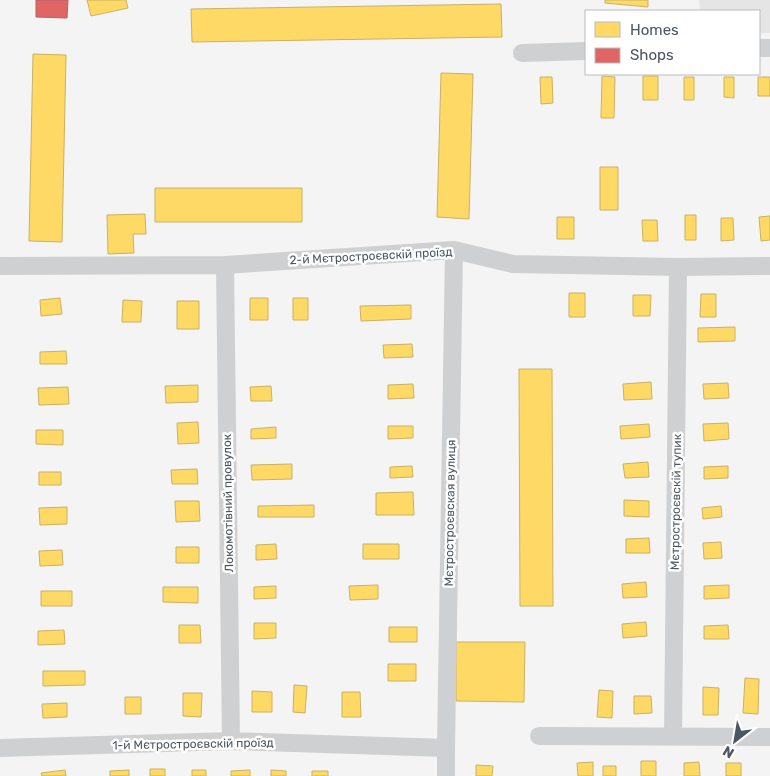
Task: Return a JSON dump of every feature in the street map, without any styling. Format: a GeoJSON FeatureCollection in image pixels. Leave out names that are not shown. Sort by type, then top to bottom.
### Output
{"type":"FeatureCollection","features":[{"type":"Feature","properties":{"kind":"street"},"geometry":{"type":"LineString","coordinates":[[522,53],[585,52]]}},
{"type":"Feature","properties":{"kind":"street","name":"2-й Мєтростроєвскій проїзд"},"geometry":{"type":"LineString","coordinates":[[0,266],[226,265],[454,250],[513,264],[678,267],[770,266]]}},
{"type":"Feature","properties":{"kind":"street","name":"Мєтростроєвская вулиця"},"geometry":{"type":"LineString","coordinates":[[446,776],[454,250]]}},
{"type":"Feature","properties":{"kind":"street","name":"Локомотівний провулок"},"geometry":{"type":"LineString","coordinates":[[226,265],[231,741]]}},
{"type":"Feature","properties":{"kind":"street","name":"Мєтростроєвскій тупик"},"geometry":{"type":"LineString","coordinates":[[673,736],[678,267]]}},
{"type":"Feature","properties":{"kind":"street"},"geometry":{"type":"LineString","coordinates":[[539,736],[770,737]]}},
{"type":"Feature","properties":{"kind":"street","name":"1-й Мєтростроєвскій проїзд"},"geometry":{"type":"LineString","coordinates":[[0,748],[231,741],[446,748]]}},
{"type":"Feature","properties":{"kind":"shaded area"},"geometry":{"type":"Polygon","coordinates":[[[699,0],[770,0],[770,33],[760,33],[760,10],[700,10],[699,0]]]}},
{"type":"Feature","properties":{"kind":"building: Homes"},"geometry":{"type":"Polygon","coordinates":[[[87,0],[126,0],[128,8],[91,16],[87,0]]]}},
{"type":"Feature","properties":{"kind":"building: Homes"},"geometry":{"type":"Polygon","coordinates":[[[605,0],[648,0],[648,7],[605,3],[605,0]]]}},
{"type":"Feature","properties":{"kind":"building: Homes"},"geometry":{"type":"Polygon","coordinates":[[[501,4],[502,37],[192,42],[191,9],[501,4]]]}},
{"type":"Feature","properties":{"kind":"building: Homes"},"geometry":{"type":"Polygon","coordinates":[[[33,54],[66,55],[62,242],[29,241],[33,54]]]}},
{"type":"Feature","properties":{"kind":"building: Homes"},"geometry":{"type":"Polygon","coordinates":[[[441,73],[473,74],[469,219],[437,217],[441,73]]]}},
{"type":"Feature","properties":{"kind":"building: Homes"},"geometry":{"type":"Polygon","coordinates":[[[602,76],[615,77],[614,118],[601,118],[602,76]]]}},
{"type":"Feature","properties":{"kind":"building: Homes"},"geometry":{"type":"Polygon","coordinates":[[[643,76],[658,76],[658,100],[643,100],[643,76]]]}},
{"type":"Feature","properties":{"kind":"building: Homes"},"geometry":{"type":"Polygon","coordinates":[[[540,77],[552,77],[553,103],[541,104],[540,77]]]}},
{"type":"Feature","properties":{"kind":"building: Homes"},"geometry":{"type":"Polygon","coordinates":[[[684,77],[694,77],[694,100],[684,100],[684,77]]]}},
{"type":"Feature","properties":{"kind":"building: Homes"},"geometry":{"type":"Polygon","coordinates":[[[724,77],[734,77],[734,98],[724,97],[724,77]]]}},
{"type":"Feature","properties":{"kind":"building: Homes"},"geometry":{"type":"Polygon","coordinates":[[[758,77],[770,77],[770,96],[758,96],[758,77]]]}},
{"type":"Feature","properties":{"kind":"building: Homes"},"geometry":{"type":"Polygon","coordinates":[[[600,167],[618,167],[618,210],[600,210],[600,167]]]}},
{"type":"Feature","properties":{"kind":"building: Homes"},"geometry":{"type":"Polygon","coordinates":[[[155,188],[302,188],[302,222],[155,222],[155,188]]]}},
{"type":"Feature","properties":{"kind":"building: Homes"},"geometry":{"type":"Polygon","coordinates":[[[145,214],[146,234],[133,234],[134,253],[108,254],[107,215],[145,214]]]}},
{"type":"Feature","properties":{"kind":"building: Homes"},"geometry":{"type":"Polygon","coordinates":[[[685,215],[696,215],[696,240],[685,240],[685,215]]]}},
{"type":"Feature","properties":{"kind":"building: Homes"},"geometry":{"type":"Polygon","coordinates":[[[770,216],[770,240],[761,241],[759,217],[770,216]]]}},
{"type":"Feature","properties":{"kind":"building: Homes"},"geometry":{"type":"Polygon","coordinates":[[[557,217],[574,217],[574,239],[557,239],[557,217]]]}},
{"type":"Feature","properties":{"kind":"building: Homes"},"geometry":{"type":"Polygon","coordinates":[[[721,218],[733,218],[734,240],[721,241],[721,218]]]}},
{"type":"Feature","properties":{"kind":"building: Homes"},"geometry":{"type":"Polygon","coordinates":[[[642,220],[657,220],[658,241],[643,241],[642,220]]]}},
{"type":"Feature","properties":{"kind":"building: Homes"},"geometry":{"type":"Polygon","coordinates":[[[569,293],[585,293],[585,317],[569,317],[569,293]]]}},
{"type":"Feature","properties":{"kind":"building: Homes"},"geometry":{"type":"Polygon","coordinates":[[[701,294],[716,294],[716,317],[700,317],[701,294]]]}},
{"type":"Feature","properties":{"kind":"building: Homes"},"geometry":{"type":"Polygon","coordinates":[[[633,295],[651,295],[650,316],[633,316],[633,295]]]}},
{"type":"Feature","properties":{"kind":"building: Homes"},"geometry":{"type":"Polygon","coordinates":[[[60,298],[62,314],[41,316],[40,300],[60,298]]]}},
{"type":"Feature","properties":{"kind":"building: Homes"},"geometry":{"type":"Polygon","coordinates":[[[250,298],[268,298],[268,320],[250,320],[250,298]]]}},
{"type":"Feature","properties":{"kind":"building: Homes"},"geometry":{"type":"Polygon","coordinates":[[[293,298],[308,298],[308,320],[293,320],[293,298]]]}},
{"type":"Feature","properties":{"kind":"building: Homes"},"geometry":{"type":"Polygon","coordinates":[[[123,300],[142,301],[141,322],[122,322],[123,300]]]}},
{"type":"Feature","properties":{"kind":"building: Homes"},"geometry":{"type":"Polygon","coordinates":[[[177,301],[199,301],[199,329],[177,329],[177,301]]]}},
{"type":"Feature","properties":{"kind":"building: Homes"},"geometry":{"type":"Polygon","coordinates":[[[411,305],[411,319],[361,321],[360,306],[411,305]]]}},
{"type":"Feature","properties":{"kind":"building: Homes"},"geometry":{"type":"Polygon","coordinates":[[[735,327],[735,341],[698,342],[698,328],[735,327]]]}},
{"type":"Feature","properties":{"kind":"building: Homes"},"geometry":{"type":"Polygon","coordinates":[[[412,344],[413,357],[384,358],[383,345],[412,344]]]}},
{"type":"Feature","properties":{"kind":"building: Homes"},"geometry":{"type":"Polygon","coordinates":[[[66,351],[67,364],[40,364],[40,352],[66,351]]]}},
{"type":"Feature","properties":{"kind":"building: Homes"},"geometry":{"type":"Polygon","coordinates":[[[519,369],[552,369],[553,606],[520,606],[519,369]]]}},
{"type":"Feature","properties":{"kind":"building: Homes"},"geometry":{"type":"Polygon","coordinates":[[[651,382],[652,399],[624,400],[623,384],[651,382]]]}},
{"type":"Feature","properties":{"kind":"building: Homes"},"geometry":{"type":"Polygon","coordinates":[[[728,383],[729,398],[704,399],[703,384],[728,383]]]}},
{"type":"Feature","properties":{"kind":"building: Homes"},"geometry":{"type":"Polygon","coordinates":[[[413,384],[414,398],[388,399],[388,385],[413,384]]]}},
{"type":"Feature","properties":{"kind":"building: Homes"},"geometry":{"type":"Polygon","coordinates":[[[198,385],[198,402],[166,403],[165,386],[198,385]]]}},
{"type":"Feature","properties":{"kind":"building: Homes"},"geometry":{"type":"Polygon","coordinates":[[[271,386],[272,401],[251,401],[250,387],[271,386]]]}},
{"type":"Feature","properties":{"kind":"building: Homes"},"geometry":{"type":"Polygon","coordinates":[[[68,387],[69,404],[39,405],[38,388],[68,387]]]}},
{"type":"Feature","properties":{"kind":"building: Homes"},"geometry":{"type":"Polygon","coordinates":[[[198,422],[199,443],[178,444],[177,423],[198,422]]]}},
{"type":"Feature","properties":{"kind":"building: Homes"},"geometry":{"type":"Polygon","coordinates":[[[728,423],[729,439],[704,441],[703,424],[728,423]]]}},
{"type":"Feature","properties":{"kind":"building: Homes"},"geometry":{"type":"Polygon","coordinates":[[[649,424],[650,437],[621,439],[620,426],[649,424]]]}},
{"type":"Feature","properties":{"kind":"building: Homes"},"geometry":{"type":"Polygon","coordinates":[[[388,426],[413,426],[413,438],[388,439],[388,426]]]}},
{"type":"Feature","properties":{"kind":"building: Homes"},"geometry":{"type":"Polygon","coordinates":[[[276,427],[276,438],[251,439],[251,429],[276,427]]]}},
{"type":"Feature","properties":{"kind":"building: Homes"},"geometry":{"type":"Polygon","coordinates":[[[36,430],[63,430],[63,445],[36,444],[36,430]]]}},
{"type":"Feature","properties":{"kind":"building: Homes"},"geometry":{"type":"Polygon","coordinates":[[[648,462],[649,477],[625,478],[623,464],[648,462]]]}},
{"type":"Feature","properties":{"kind":"building: Homes"},"geometry":{"type":"Polygon","coordinates":[[[292,464],[292,479],[252,480],[251,465],[292,464]]]}},
{"type":"Feature","properties":{"kind":"building: Homes"},"geometry":{"type":"Polygon","coordinates":[[[412,466],[413,477],[390,478],[390,467],[412,466]]]}},
{"type":"Feature","properties":{"kind":"building: Homes"},"geometry":{"type":"Polygon","coordinates":[[[728,466],[728,478],[704,479],[704,467],[728,466]]]}},
{"type":"Feature","properties":{"kind":"building: Homes"},"geometry":{"type":"Polygon","coordinates":[[[197,469],[198,484],[172,484],[171,470],[197,469]]]}},
{"type":"Feature","properties":{"kind":"building: Homes"},"geometry":{"type":"Polygon","coordinates":[[[39,472],[61,472],[61,485],[39,485],[39,472]]]}},
{"type":"Feature","properties":{"kind":"building: Homes"},"geometry":{"type":"Polygon","coordinates":[[[413,492],[414,515],[376,515],[376,493],[413,492]]]}},
{"type":"Feature","properties":{"kind":"building: Homes"},"geometry":{"type":"Polygon","coordinates":[[[624,500],[649,501],[649,517],[624,516],[624,500]]]}},
{"type":"Feature","properties":{"kind":"building: Homes"},"geometry":{"type":"Polygon","coordinates":[[[175,501],[199,501],[200,521],[176,522],[175,501]]]}},
{"type":"Feature","properties":{"kind":"building: Homes"},"geometry":{"type":"Polygon","coordinates":[[[314,505],[314,517],[258,517],[258,506],[314,505]]]}},
{"type":"Feature","properties":{"kind":"building: Homes"},"geometry":{"type":"Polygon","coordinates":[[[721,506],[722,517],[703,519],[702,508],[721,506]]]}},
{"type":"Feature","properties":{"kind":"building: Homes"},"geometry":{"type":"Polygon","coordinates":[[[67,507],[67,524],[40,525],[39,508],[67,507]]]}},
{"type":"Feature","properties":{"kind":"building: Homes"},"geometry":{"type":"Polygon","coordinates":[[[649,538],[650,553],[626,553],[626,539],[649,538]]]}},
{"type":"Feature","properties":{"kind":"building: Homes"},"geometry":{"type":"Polygon","coordinates":[[[721,542],[722,558],[704,559],[703,543],[721,542]]]}},
{"type":"Feature","properties":{"kind":"building: Homes"},"geometry":{"type":"Polygon","coordinates":[[[276,544],[277,559],[256,560],[256,545],[276,544]]]}},
{"type":"Feature","properties":{"kind":"building: Homes"},"geometry":{"type":"Polygon","coordinates":[[[363,544],[399,544],[399,559],[363,559],[363,544]]]}},
{"type":"Feature","properties":{"kind":"building: Homes"},"geometry":{"type":"Polygon","coordinates":[[[176,547],[199,547],[199,563],[176,563],[176,547]]]}},
{"type":"Feature","properties":{"kind":"building: Homes"},"geometry":{"type":"Polygon","coordinates":[[[62,550],[63,565],[40,566],[39,551],[62,550]]]}},
{"type":"Feature","properties":{"kind":"building: Homes"},"geometry":{"type":"Polygon","coordinates":[[[646,582],[647,597],[623,598],[622,584],[646,582]]]}},
{"type":"Feature","properties":{"kind":"building: Homes"},"geometry":{"type":"Polygon","coordinates":[[[378,585],[378,599],[350,600],[349,586],[378,585]]]}},
{"type":"Feature","properties":{"kind":"building: Homes"},"geometry":{"type":"Polygon","coordinates":[[[729,585],[729,598],[704,599],[704,586],[729,585]]]}},
{"type":"Feature","properties":{"kind":"building: Homes"},"geometry":{"type":"Polygon","coordinates":[[[276,586],[276,598],[254,599],[254,587],[276,586]]]}},
{"type":"Feature","properties":{"kind":"building: Homes"},"geometry":{"type":"Polygon","coordinates":[[[163,587],[198,587],[198,603],[163,602],[163,587]]]}},
{"type":"Feature","properties":{"kind":"building: Homes"},"geometry":{"type":"Polygon","coordinates":[[[41,591],[72,591],[72,606],[41,606],[41,591]]]}},
{"type":"Feature","properties":{"kind":"building: Homes"},"geometry":{"type":"Polygon","coordinates":[[[646,622],[647,636],[623,638],[622,624],[646,622]]]}},
{"type":"Feature","properties":{"kind":"building: Homes"},"geometry":{"type":"Polygon","coordinates":[[[254,623],[276,623],[276,638],[254,639],[254,623]]]}},
{"type":"Feature","properties":{"kind":"building: Homes"},"geometry":{"type":"Polygon","coordinates":[[[179,625],[200,625],[201,643],[179,643],[179,625]]]}},
{"type":"Feature","properties":{"kind":"building: Homes"},"geometry":{"type":"Polygon","coordinates":[[[728,625],[729,639],[704,639],[704,626],[728,625]]]}},
{"type":"Feature","properties":{"kind":"building: Homes"},"geometry":{"type":"Polygon","coordinates":[[[389,627],[417,627],[417,642],[389,642],[389,627]]]}},
{"type":"Feature","properties":{"kind":"building: Homes"},"geometry":{"type":"Polygon","coordinates":[[[64,630],[65,644],[38,645],[38,631],[64,630]]]}},
{"type":"Feature","properties":{"kind":"building: Homes"},"geometry":{"type":"Polygon","coordinates":[[[456,642],[525,642],[524,702],[456,701],[456,642]]]}},
{"type":"Feature","properties":{"kind":"building: Homes"},"geometry":{"type":"Polygon","coordinates":[[[388,664],[416,664],[416,681],[388,681],[388,664]]]}},
{"type":"Feature","properties":{"kind":"building: Homes"},"geometry":{"type":"Polygon","coordinates":[[[43,671],[85,671],[85,685],[43,686],[43,671]]]}},
{"type":"Feature","properties":{"kind":"building: Homes"},"geometry":{"type":"Polygon","coordinates":[[[745,678],[759,679],[758,714],[743,713],[745,678]]]}},
{"type":"Feature","properties":{"kind":"building: Homes"},"geometry":{"type":"Polygon","coordinates":[[[294,685],[307,686],[305,713],[293,712],[294,685]]]}},
{"type":"Feature","properties":{"kind":"building: Homes"},"geometry":{"type":"Polygon","coordinates":[[[703,687],[719,688],[718,715],[703,715],[703,687]]]}},
{"type":"Feature","properties":{"kind":"building: Homes"},"geometry":{"type":"Polygon","coordinates":[[[599,690],[613,691],[612,718],[597,717],[599,690]]]}},
{"type":"Feature","properties":{"kind":"building: Homes"},"geometry":{"type":"Polygon","coordinates":[[[252,691],[272,692],[272,712],[252,712],[252,691]]]}},
{"type":"Feature","properties":{"kind":"building: Homes"},"geometry":{"type":"Polygon","coordinates":[[[342,692],[360,692],[361,717],[342,717],[342,692]]]}},
{"type":"Feature","properties":{"kind":"building: Homes"},"geometry":{"type":"Polygon","coordinates":[[[183,693],[202,693],[201,717],[183,716],[183,693]]]}},
{"type":"Feature","properties":{"kind":"building: Homes"},"geometry":{"type":"Polygon","coordinates":[[[634,696],[651,696],[652,713],[634,714],[634,696]]]}},
{"type":"Feature","properties":{"kind":"building: Homes"},"geometry":{"type":"Polygon","coordinates":[[[125,697],[141,697],[141,714],[125,714],[125,697]]]}},
{"type":"Feature","properties":{"kind":"building: Homes"},"geometry":{"type":"Polygon","coordinates":[[[67,703],[67,717],[43,718],[42,704],[67,703]]]}},
{"type":"Feature","properties":{"kind":"building: Homes"},"geometry":{"type":"Polygon","coordinates":[[[641,761],[656,761],[656,776],[641,776],[641,761]]]}},
{"type":"Feature","properties":{"kind":"building: Homes"},"geometry":{"type":"Polygon","coordinates":[[[593,762],[593,776],[578,776],[577,763],[593,762]]]}},
{"type":"Feature","properties":{"kind":"building: Homes"},"geometry":{"type":"Polygon","coordinates":[[[699,762],[700,776],[684,776],[684,763],[699,762]]]}},
{"type":"Feature","properties":{"kind":"building: Homes"},"geometry":{"type":"Polygon","coordinates":[[[726,763],[741,763],[741,776],[726,776],[726,763]]]}},
{"type":"Feature","properties":{"kind":"building: Homes"},"geometry":{"type":"Polygon","coordinates":[[[476,765],[493,766],[492,776],[476,776],[476,765]]]}},
{"type":"Feature","properties":{"kind":"building: Homes"},"geometry":{"type":"Polygon","coordinates":[[[603,766],[616,766],[616,776],[603,776],[603,766]]]}},
{"type":"Feature","properties":{"kind":"building: Homes"},"geometry":{"type":"Polygon","coordinates":[[[150,769],[165,769],[165,776],[150,776],[150,769]]]}},
{"type":"Feature","properties":{"kind":"building: Homes"},"geometry":{"type":"Polygon","coordinates":[[[65,770],[66,776],[42,776],[41,773],[65,770]]]}},
{"type":"Feature","properties":{"kind":"building: Homes"},"geometry":{"type":"Polygon","coordinates":[[[129,770],[129,776],[110,776],[110,771],[129,770]]]}},
{"type":"Feature","properties":{"kind":"building: Homes"},"geometry":{"type":"Polygon","coordinates":[[[192,770],[206,770],[206,776],[192,776],[192,770]]]}},
{"type":"Feature","properties":{"kind":"building: Homes"},"geometry":{"type":"Polygon","coordinates":[[[250,770],[250,776],[231,776],[231,771],[250,770]]]}},
{"type":"Feature","properties":{"kind":"building: Homes"},"geometry":{"type":"Polygon","coordinates":[[[271,770],[286,771],[286,776],[271,776],[271,770]]]}},
{"type":"Feature","properties":{"kind":"building: Homes"},"geometry":{"type":"Polygon","coordinates":[[[312,771],[328,771],[328,776],[312,776],[312,771]]]}},
{"type":"Feature","properties":{"kind":"building: Shops"},"geometry":{"type":"Polygon","coordinates":[[[36,0],[68,0],[67,18],[36,17],[36,0]]]}}]}
